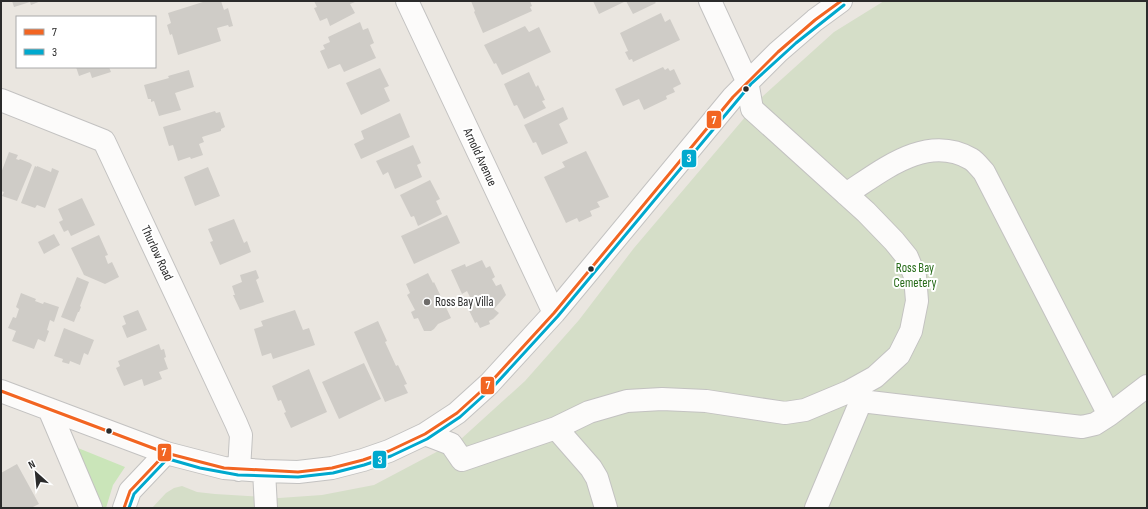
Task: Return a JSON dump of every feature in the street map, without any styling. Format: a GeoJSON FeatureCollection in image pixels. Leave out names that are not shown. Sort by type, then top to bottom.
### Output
{"type":"FeatureCollection","features":[{"type":"Feature","properties":{"kind":"street","name":"Arnold Avenue"},"geometry":{"type":"LineString","coordinates":[[407,1],[554,313]]}},
{"type":"Feature","properties":{"kind":"street"},"geometry":{"type":"LineString","coordinates":[[710,1],[747,81],[752,108],[846,194],[894,241],[907,258],[915,276],[917,301],[911,331],[899,355],[857,395],[816,508]]}},
{"type":"Feature","properties":{"kind":"street"},"geometry":{"type":"LineString","coordinates":[[1,391],[166,453],[201,463],[239,470],[298,472],[332,468],[389,451],[425,434],[457,413],[490,384],[554,313],[733,96],[778,52],[815,20],[842,1]]}},
{"type":"Feature","properties":{"kind":"street","name":"Thurlow Road"},"geometry":{"type":"LineString","coordinates":[[1,100],[104,141],[241,435],[239,470]]}},
{"type":"Feature","properties":{"kind":"street"},"geometry":{"type":"LineString","coordinates":[[846,194],[898,161],[927,150],[942,150],[958,153],[972,160],[984,172],[1108,415]]}},
{"type":"Feature","properties":{"kind":"street"},"geometry":{"type":"LineString","coordinates":[[425,434],[451,444],[462,460],[556,428],[589,412],[627,401],[662,399],[706,401],[785,413],[805,410],[857,395],[1082,427],[1095,424],[1147,386]]}},
{"type":"Feature","properties":{"kind":"street"},"geometry":{"type":"LineString","coordinates":[[49,409],[90,508]]}},
{"type":"Feature","properties":{"kind":"street"},"geometry":{"type":"LineString","coordinates":[[556,428],[591,468],[597,478],[606,508]]}},
{"type":"Feature","properties":{"kind":"street"},"geometry":{"type":"LineString","coordinates":[[124,508],[130,490],[166,453]]}},
{"type":"Feature","properties":{"kind":"street"},"geometry":{"type":"LineString","coordinates":[[264,471],[266,508]]}},
{"type":"Feature","properties":{"kind":"green space","name":"Ross Bay Cemetery"},"geometry":{"type":"Polygon","coordinates":[[[884,1],[1147,1],[1147,508],[152,508],[166,493],[174,488],[182,486],[197,492],[279,498],[322,495],[374,485],[461,439],[525,381],[579,320],[634,248],[763,96],[834,32],[884,1]]]}},
{"type":"Feature","properties":{"kind":"green space"},"geometry":{"type":"Polygon","coordinates":[[[73,446],[125,467],[113,485],[106,508],[94,508],[73,446]]]}},
{"type":"Feature","properties":{"kind":"building"},"geometry":{"type":"Polygon","coordinates":[[[12,1],[41,1],[31,5],[30,2],[14,7],[12,1]]]}},
{"type":"Feature","properties":{"kind":"building"},"geometry":{"type":"Polygon","coordinates":[[[206,1],[221,1],[224,10],[228,8],[233,26],[229,27],[228,25],[217,28],[221,41],[178,55],[172,34],[170,35],[167,25],[171,23],[168,13],[206,1]]]}},
{"type":"Feature","properties":{"kind":"building"},"geometry":{"type":"Polygon","coordinates":[[[314,1],[354,1],[355,2],[350,4],[355,13],[330,26],[327,18],[320,21],[314,8],[317,7],[314,1]]]}},
{"type":"Feature","properties":{"kind":"building"},"geometry":{"type":"Polygon","coordinates":[[[471,1],[530,1],[532,11],[483,33],[471,1]]]}},
{"type":"Feature","properties":{"kind":"building"},"geometry":{"type":"Polygon","coordinates":[[[593,1],[626,1],[599,14],[593,1]]]}},
{"type":"Feature","properties":{"kind":"building"},"geometry":{"type":"Polygon","coordinates":[[[626,1],[654,1],[656,3],[633,14],[626,1]]]}},
{"type":"Feature","properties":{"kind":"building"},"geometry":{"type":"Polygon","coordinates":[[[661,13],[665,22],[670,19],[680,40],[633,62],[632,59],[629,60],[625,52],[628,51],[620,33],[661,13]]]}},
{"type":"Feature","properties":{"kind":"building"},"geometry":{"type":"Polygon","coordinates":[[[360,22],[363,30],[368,28],[374,43],[370,45],[376,58],[344,72],[340,64],[328,69],[320,51],[325,49],[323,45],[330,42],[328,37],[360,22]]]}},
{"type":"Feature","properties":{"kind":"building"},"geometry":{"type":"Polygon","coordinates":[[[525,26],[529,32],[539,27],[551,52],[502,75],[496,63],[494,64],[484,45],[525,26]]]}},
{"type":"Feature","properties":{"kind":"building"},"geometry":{"type":"Polygon","coordinates":[[[663,67],[665,70],[668,68],[670,71],[674,69],[681,84],[673,88],[675,92],[666,96],[667,99],[644,110],[639,99],[623,106],[615,89],[663,67]]]}},
{"type":"Feature","properties":{"kind":"building"},"geometry":{"type":"Polygon","coordinates":[[[76,68],[109,68],[111,72],[92,78],[90,72],[79,76],[76,68]]]}},
{"type":"Feature","properties":{"kind":"building"},"geometry":{"type":"Polygon","coordinates":[[[380,68],[389,86],[384,88],[390,101],[361,115],[346,83],[380,68]]]}},
{"type":"Feature","properties":{"kind":"building"},"geometry":{"type":"Polygon","coordinates":[[[189,70],[194,87],[175,93],[181,110],[159,116],[154,101],[151,102],[151,99],[148,99],[144,85],[169,78],[168,76],[189,70]]]}},
{"type":"Feature","properties":{"kind":"building"},"geometry":{"type":"Polygon","coordinates":[[[529,72],[536,87],[538,85],[545,100],[542,101],[546,108],[524,119],[517,105],[514,106],[504,84],[529,72]]]}},
{"type":"Feature","properties":{"kind":"building"},"geometry":{"type":"Polygon","coordinates":[[[563,107],[568,119],[559,124],[568,143],[542,155],[536,142],[533,143],[524,125],[563,107]]]}},
{"type":"Feature","properties":{"kind":"building"},"geometry":{"type":"Polygon","coordinates":[[[215,111],[216,113],[220,112],[225,127],[221,129],[221,131],[202,137],[204,142],[199,144],[203,155],[178,161],[173,145],[169,146],[163,127],[215,111]]]}},
{"type":"Feature","properties":{"kind":"building"},"geometry":{"type":"Polygon","coordinates":[[[400,113],[410,137],[361,159],[354,144],[364,139],[361,131],[400,113]]]}},
{"type":"Feature","properties":{"kind":"building"},"geometry":{"type":"Polygon","coordinates":[[[413,145],[421,163],[417,165],[422,177],[395,189],[388,172],[383,175],[376,161],[413,145]]]}},
{"type":"Feature","properties":{"kind":"building"},"geometry":{"type":"Polygon","coordinates":[[[586,151],[609,197],[597,202],[600,207],[590,211],[592,216],[579,222],[577,218],[566,223],[544,177],[565,167],[562,162],[586,151]]]}},
{"type":"Feature","properties":{"kind":"building"},"geometry":{"type":"Polygon","coordinates":[[[9,152],[18,155],[16,159],[20,159],[32,165],[17,201],[2,196],[4,192],[1,191],[1,173],[9,152]]]}},
{"type":"Feature","properties":{"kind":"building"},"geometry":{"type":"Polygon","coordinates":[[[35,166],[51,172],[52,168],[59,171],[45,208],[37,205],[35,208],[21,203],[35,166]]]}},
{"type":"Feature","properties":{"kind":"building"},"geometry":{"type":"Polygon","coordinates":[[[208,167],[220,196],[195,206],[184,177],[208,167]]]}},
{"type":"Feature","properties":{"kind":"building"},"geometry":{"type":"Polygon","coordinates":[[[430,180],[440,199],[436,201],[442,214],[418,226],[414,216],[411,217],[400,195],[430,180]]]}},
{"type":"Feature","properties":{"kind":"building"},"geometry":{"type":"Polygon","coordinates":[[[82,198],[95,225],[71,236],[68,230],[64,232],[59,222],[63,220],[58,209],[82,198]]]}},
{"type":"Feature","properties":{"kind":"building"},"geometry":{"type":"Polygon","coordinates":[[[447,215],[460,243],[414,264],[401,236],[447,215]]]}},
{"type":"Feature","properties":{"kind":"building"},"geometry":{"type":"Polygon","coordinates":[[[234,219],[244,243],[247,241],[251,252],[220,265],[210,242],[213,241],[208,229],[234,219]]]}},
{"type":"Feature","properties":{"kind":"building"},"geometry":{"type":"Polygon","coordinates":[[[54,234],[60,245],[44,254],[38,242],[54,234]]]}},
{"type":"Feature","properties":{"kind":"building"},"geometry":{"type":"Polygon","coordinates":[[[99,235],[108,255],[105,256],[108,264],[112,262],[119,277],[105,284],[84,275],[71,248],[99,235]]]}},
{"type":"Feature","properties":{"kind":"building"},"geometry":{"type":"Polygon","coordinates":[[[482,260],[486,268],[490,266],[495,277],[492,279],[496,286],[501,284],[506,295],[494,309],[499,313],[489,321],[490,324],[480,328],[477,322],[475,323],[466,304],[472,301],[467,291],[462,294],[451,270],[465,264],[466,267],[482,260]]]}},
{"type":"Feature","properties":{"kind":"building"},"geometry":{"type":"Polygon","coordinates":[[[256,270],[259,278],[256,280],[264,302],[240,310],[233,295],[235,295],[232,286],[242,282],[240,275],[256,270]]]}},
{"type":"Feature","properties":{"kind":"building","name":"Ross Bay Villa"},"geometry":{"type":"Polygon","coordinates":[[[428,273],[433,283],[434,282],[451,318],[438,324],[431,331],[424,331],[418,318],[414,319],[411,312],[415,310],[407,295],[410,293],[406,284],[428,273]]]}},
{"type":"Feature","properties":{"kind":"building"},"geometry":{"type":"Polygon","coordinates":[[[77,277],[89,282],[80,306],[81,307],[74,322],[61,317],[77,277]]]}},
{"type":"Feature","properties":{"kind":"building"},"geometry":{"type":"Polygon","coordinates":[[[21,293],[36,299],[35,301],[43,304],[44,302],[59,307],[54,322],[50,320],[47,330],[49,331],[45,342],[38,339],[34,349],[12,341],[16,331],[8,328],[13,317],[16,318],[19,309],[16,307],[21,293]]]}},
{"type":"Feature","properties":{"kind":"building"},"geometry":{"type":"Polygon","coordinates":[[[138,310],[147,330],[127,338],[122,326],[126,324],[123,316],[138,310]]]}},
{"type":"Feature","properties":{"kind":"building"},"geometry":{"type":"Polygon","coordinates":[[[295,310],[303,330],[309,328],[315,345],[273,359],[271,353],[262,356],[254,329],[263,326],[261,321],[295,310]]]}},
{"type":"Feature","properties":{"kind":"building"},"geometry":{"type":"Polygon","coordinates":[[[378,321],[387,341],[385,342],[396,366],[398,365],[407,384],[404,385],[408,393],[385,402],[354,332],[378,321]]]}},
{"type":"Feature","properties":{"kind":"building"},"geometry":{"type":"Polygon","coordinates":[[[64,328],[94,340],[88,355],[84,353],[80,365],[70,361],[69,364],[62,362],[63,359],[54,356],[64,328]]]}},
{"type":"Feature","properties":{"kind":"building"},"geometry":{"type":"Polygon","coordinates":[[[159,344],[161,350],[164,349],[166,357],[164,358],[168,369],[159,372],[162,379],[144,386],[142,379],[124,386],[116,368],[120,366],[118,361],[159,344]]]}},
{"type":"Feature","properties":{"kind":"building"},"geometry":{"type":"Polygon","coordinates":[[[364,363],[381,399],[339,419],[322,382],[364,363]]]}},
{"type":"Feature","properties":{"kind":"building"},"geometry":{"type":"Polygon","coordinates":[[[309,369],[327,412],[291,428],[284,413],[286,412],[281,400],[278,401],[272,386],[309,369]]]}},
{"type":"Feature","properties":{"kind":"building"},"geometry":{"type":"Polygon","coordinates":[[[17,464],[39,504],[31,508],[1,508],[1,473],[17,464]]]}},
{"type":"Feature","properties":{"kind":"transit line","name":"7"},"geometry":{"type":"LineString","coordinates":[[1,391],[166,453],[224,468],[298,472],[332,468],[389,451],[425,434],[457,413],[489,384],[554,313],[733,97],[778,52],[815,20],[841,1]]}},
{"type":"Feature","properties":{"kind":"transit line","name":"3"},"geometry":{"type":"LineString","coordinates":[[165,458],[200,468],[238,475],[298,477],[333,473],[391,456],[427,439],[460,417],[493,387],[558,316],[751,84],[796,43],[844,5]]}},
{"type":"Feature","properties":{"kind":"transit line","name":"7"},"geometry":{"type":"LineString","coordinates":[[124,508],[130,491],[166,453]]}},
{"type":"Feature","properties":{"kind":"transit line","name":"3"},"geometry":{"type":"LineString","coordinates":[[129,508],[134,494],[170,456]]}},
{"type":"Feature","properties":{"kind":"place","name":"Ross Bay Villa"},"geometry":{"type":"Point","coordinates":[427,302]}}]}
